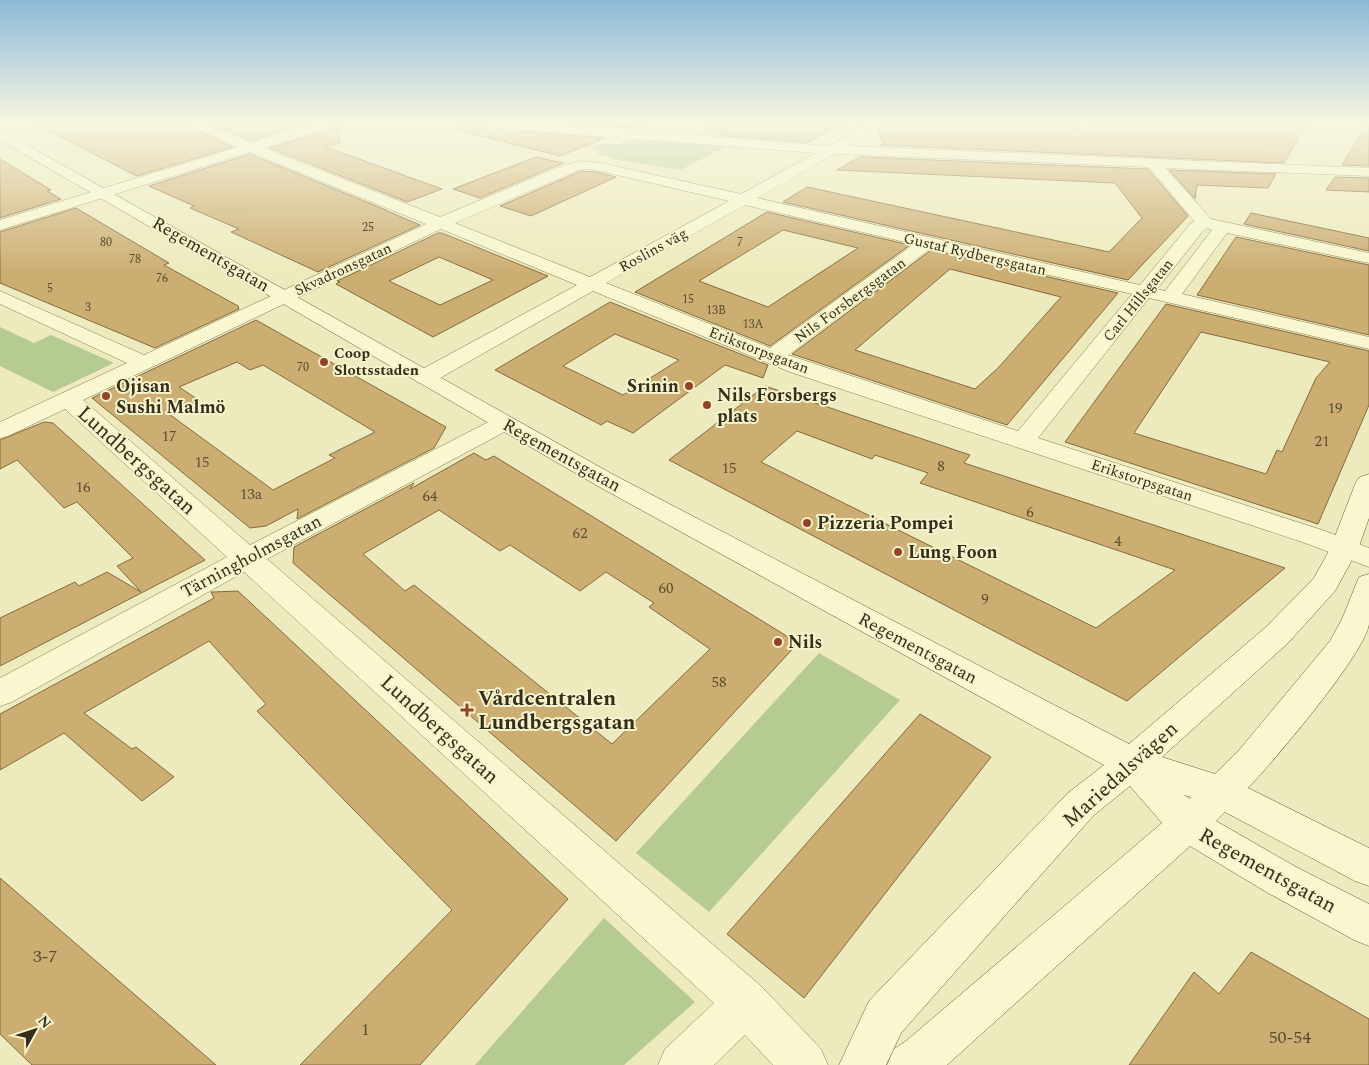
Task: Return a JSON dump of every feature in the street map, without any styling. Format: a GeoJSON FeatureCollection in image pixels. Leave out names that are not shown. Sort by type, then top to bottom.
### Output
{"type":"FeatureCollection","features":[{"type":"Feature","properties":{"kind":"street","name":"Regementsgatan"},"geometry":{"type":"LineString","coordinates":[[68,172],[605,480],[1132,763],[1220,791],[1369,868]]}},
{"type":"Feature","properties":{"kind":"street"},"geometry":{"type":"LineString","coordinates":[[0,225],[170,172]]}},
{"type":"Feature","properties":{"kind":"street","name":"Erikstorpsgatan"},"geometry":{"type":"LineString","coordinates":[[308,172],[441,223],[772,357],[1315,538],[1356,554]]}},
{"type":"Feature","properties":{"kind":"street","name":"Skvadronsgatan"},"geometry":{"type":"LineString","coordinates":[[0,431],[441,223],[560,172]]}},
{"type":"Feature","properties":{"kind":"street","name":"Gustaf Rydbergsgatan"},"geometry":{"type":"LineString","coordinates":[[620,172],[1369,343]]}},
{"type":"Feature","properties":{"kind":"street","name":"Roslins väg"},"geometry":{"type":"LineString","coordinates":[[425,378],[792,172]]}},
{"type":"Feature","properties":{"kind":"street"},"geometry":{"type":"LineString","coordinates":[[1161,172],[1205,223],[1369,258]]}},
{"type":"Feature","properties":{"kind":"street"},"geometry":{"type":"LineString","coordinates":[[1240,172],[1369,179]]}},
{"type":"Feature","properties":{"kind":"street"},"geometry":{"type":"LineString","coordinates":[[1356,172],[1369,172]]}},
{"type":"Feature","properties":{"kind":"street","name":"Carl Hillsgatan"},"geometry":{"type":"LineString","coordinates":[[1023,441],[1197,227],[1205,223]]}},
{"type":"Feature","properties":{"kind":"street","name":"Carl Hillsgatan"},"geometry":{"type":"LineString","coordinates":[[1170,298],[1223,226]]}},
{"type":"Feature","properties":{"kind":"street","name":"Nils Forsbergsgatan"},"geometry":{"type":"LineString","coordinates":[[772,357],[928,242]]}},
{"type":"Feature","properties":{"kind":"street"},"geometry":{"type":"LineString","coordinates":[[0,297],[145,363]]}},
{"type":"Feature","properties":{"kind":"street","name":"Lundbergsgatan"},"geometry":{"type":"LineString","coordinates":[[68,399],[746,1003],[806,1065]]}},
{"type":"Feature","properties":{"kind":"street","name":"Tärningholmsgatan"},"geometry":{"type":"LineString","coordinates":[[0,693],[247,558],[504,423]]}},
{"type":"Feature","properties":{"kind":"street","name":"Mariedalsvägen"},"geometry":{"type":"LineString","coordinates":[[862,1065],[885,1017],[1081,804],[1132,763],[1277,634],[1356,554],[1369,482]]}},
{"type":"Feature","properties":{"kind":"street"},"geometry":{"type":"LineString","coordinates":[[910,1065],[922,1057],[1153,853],[1188,825],[1253,759],[1342,648],[1357,619],[1369,584]]}},
{"type":"Feature","properties":{"kind":"street","name":"Regementsgatan"},"geometry":{"type":"LineString","coordinates":[[1132,763],[1188,825],[1282,880],[1369,926]]}},
{"type":"Feature","properties":{"kind":"street"},"geometry":{"type":"LineString","coordinates":[[681,1065],[746,1003]]}},
{"type":"Feature","properties":{"kind":"green space"},"geometry":{"type":"Polygon","coordinates":[[[0,327],[34,343],[51,335],[114,363],[53,392],[0,366],[0,327]]]}},
{"type":"Feature","properties":{"kind":"green space"},"geometry":{"type":"Polygon","coordinates":[[[819,653],[900,700],[709,912],[636,853],[819,653]]]}},
{"type":"Feature","properties":{"kind":"green space"},"geometry":{"type":"Polygon","coordinates":[[[604,918],[695,1002],[624,1065],[475,1065],[604,918]]]}},
{"type":"Feature","properties":{"kind":"building"},"geometry":{"type":"Polygon","coordinates":[[[0,172],[21,172],[51,190],[47,191],[61,199],[0,218],[0,172]]]}},
{"type":"Feature","properties":{"kind":"building"},"geometry":{"type":"Polygon","coordinates":[[[129,172],[151,172],[137,176],[129,172]]]}},
{"type":"Feature","properties":{"kind":"building"},"geometry":{"type":"Polygon","coordinates":[[[194,172],[293,172],[420,225],[318,272],[231,232],[239,229],[190,208],[194,206],[149,186],[194,172]]]}},
{"type":"Feature","properties":{"kind":"building"},"geometry":{"type":"Polygon","coordinates":[[[330,172],[394,172],[442,189],[407,202],[330,172]]]}},
{"type":"Feature","properties":{"kind":"building"},"geometry":{"type":"Polygon","coordinates":[[[498,172],[542,172],[480,198],[453,189],[498,172]]]}},
{"type":"Feature","properties":{"kind":"building"},"geometry":{"type":"Polygon","coordinates":[[[579,172],[596,172],[616,177],[531,216],[500,206],[579,172]]]}},
{"type":"Feature","properties":{"kind":"building"},"geometry":{"type":"Polygon","coordinates":[[[873,172],[1150,172],[1188,216],[1128,280],[783,202],[807,187],[1109,252],[1142,218],[1115,183],[873,172]]]}},
{"type":"Feature","properties":{"kind":"building"},"geometry":{"type":"Polygon","coordinates":[[[1171,172],[1276,174],[1268,188],[1197,185],[1195,199],[1171,172]]]}},
{"type":"Feature","properties":{"kind":"building"},"geometry":{"type":"Polygon","coordinates":[[[1335,177],[1369,178],[1369,192],[1326,190],[1335,177]]]}},
{"type":"Feature","properties":{"kind":"building"},"geometry":{"type":"Polygon","coordinates":[[[76,208],[169,263],[164,265],[238,306],[239,309],[155,348],[0,283],[0,232],[76,208]]]}},
{"type":"Feature","properties":{"kind":"building"},"geometry":{"type":"Polygon","coordinates":[[[767,212],[910,245],[770,346],[635,292],[767,212]],[[783,230],[699,281],[768,307],[858,248],[783,230]]]}},
{"type":"Feature","properties":{"kind":"building"},"geometry":{"type":"Polygon","coordinates":[[[1251,213],[1369,238],[1369,251],[1244,224],[1251,213]]]}},
{"type":"Feature","properties":{"kind":"building"},"geometry":{"type":"Polygon","coordinates":[[[438,233],[548,276],[433,337],[336,284],[340,282],[337,281],[438,233]],[[439,257],[389,281],[440,305],[493,280],[439,257]]]}},
{"type":"Feature","properties":{"kind":"building"},"geometry":{"type":"Polygon","coordinates":[[[1236,237],[1369,265],[1369,335],[1197,295],[1236,237]]]}},
{"type":"Feature","properties":{"kind":"building"},"geometry":{"type":"Polygon","coordinates":[[[931,250],[1118,293],[1007,425],[792,354],[931,250]],[[950,269],[855,350],[975,389],[999,367],[1061,297],[950,269]]]}},
{"type":"Feature","properties":{"kind":"building"},"geometry":{"type":"Polygon","coordinates":[[[610,302],[768,365],[763,378],[725,365],[633,433],[607,421],[601,425],[495,370],[610,302]],[[615,334],[563,366],[623,395],[679,360],[615,334]]]}},
{"type":"Feature","properties":{"kind":"building"},"geometry":{"type":"Polygon","coordinates":[[[1166,304],[1369,351],[1369,405],[1318,524],[1065,442],[1166,304]],[[1201,332],[1134,433],[1266,474],[1277,450],[1282,452],[1316,378],[1330,362],[1201,332]]]}},
{"type":"Feature","properties":{"kind":"building"},"geometry":{"type":"Polygon","coordinates":[[[256,320],[446,427],[434,448],[297,519],[298,509],[266,526],[250,528],[92,398],[256,320]],[[237,362],[179,387],[200,401],[169,414],[273,490],[335,458],[329,455],[375,432],[263,365],[250,370],[237,362]]]}},
{"type":"Feature","properties":{"kind":"building"},"geometry":{"type":"Polygon","coordinates":[[[765,386],[970,455],[964,463],[1285,568],[1127,701],[669,460],[765,386]],[[797,431],[761,462],[1096,628],[1175,570],[920,483],[928,473],[875,455],[872,459],[797,431]]]}},
{"type":"Feature","properties":{"kind":"building"},"geometry":{"type":"Polygon","coordinates":[[[44,422],[53,423],[205,560],[0,666],[0,618],[75,582],[79,586],[107,572],[141,592],[117,566],[133,558],[77,502],[64,508],[17,460],[0,469],[0,440],[44,422]]]}},
{"type":"Feature","properties":{"kind":"building"},"geometry":{"type":"Polygon","coordinates":[[[474,453],[486,460],[494,456],[798,643],[616,841],[293,563],[294,547],[414,483],[410,489],[474,453]],[[439,510],[363,554],[405,591],[414,585],[612,744],[710,649],[649,607],[654,603],[606,572],[580,591],[510,545],[500,551],[439,510]]]}},
{"type":"Feature","properties":{"kind":"building"},"geometry":{"type":"Polygon","coordinates":[[[238,591],[568,899],[420,1065],[300,1065],[452,910],[257,711],[266,704],[209,641],[84,713],[132,749],[136,747],[174,777],[142,801],[64,733],[0,770],[0,714],[214,598],[211,592],[238,591]]]}},
{"type":"Feature","properties":{"kind":"building"},"geometry":{"type":"Polygon","coordinates":[[[920,714],[991,757],[804,998],[727,934],[920,714]]]}},
{"type":"Feature","properties":{"kind":"building"},"geometry":{"type":"Polygon","coordinates":[[[0,878],[216,1065],[32,1065],[0,1034],[0,878]]]}},
{"type":"Feature","properties":{"kind":"building"},"geometry":{"type":"Polygon","coordinates":[[[1251,952],[1369,1019],[1369,1065],[1129,1065],[1194,972],[1219,994],[1251,952]]]}},
{"type":"Feature","properties":{"kind":"place","name":"Coop Slottsstaden"},"geometry":{"type":"Point","coordinates":[324,362]}},
{"type":"Feature","properties":{"kind":"place","name":"Srinin"},"geometry":{"type":"Point","coordinates":[689,386]}},
{"type":"Feature","properties":{"kind":"place","name":"Ojisan Sushi Malmö"},"geometry":{"type":"Point","coordinates":[106,396]}},
{"type":"Feature","properties":{"kind":"place","name":"Nils Forsbergs plats"},"geometry":{"type":"Point","coordinates":[707,405]}},
{"type":"Feature","properties":{"kind":"place","name":"Pizzeria Pompei"},"geometry":{"type":"Point","coordinates":[807,523]}},
{"type":"Feature","properties":{"kind":"place","name":"Lung Foon"},"geometry":{"type":"Point","coordinates":[898,552]}},
{"type":"Feature","properties":{"kind":"place","name":"Nils"},"geometry":{"type":"Point","coordinates":[778,642]}},
{"type":"Feature","properties":{"kind":"place","name":"Vårdcentralen Lundbergsgatan"},"geometry":{"type":"Point","coordinates":[467,710]}}]}
